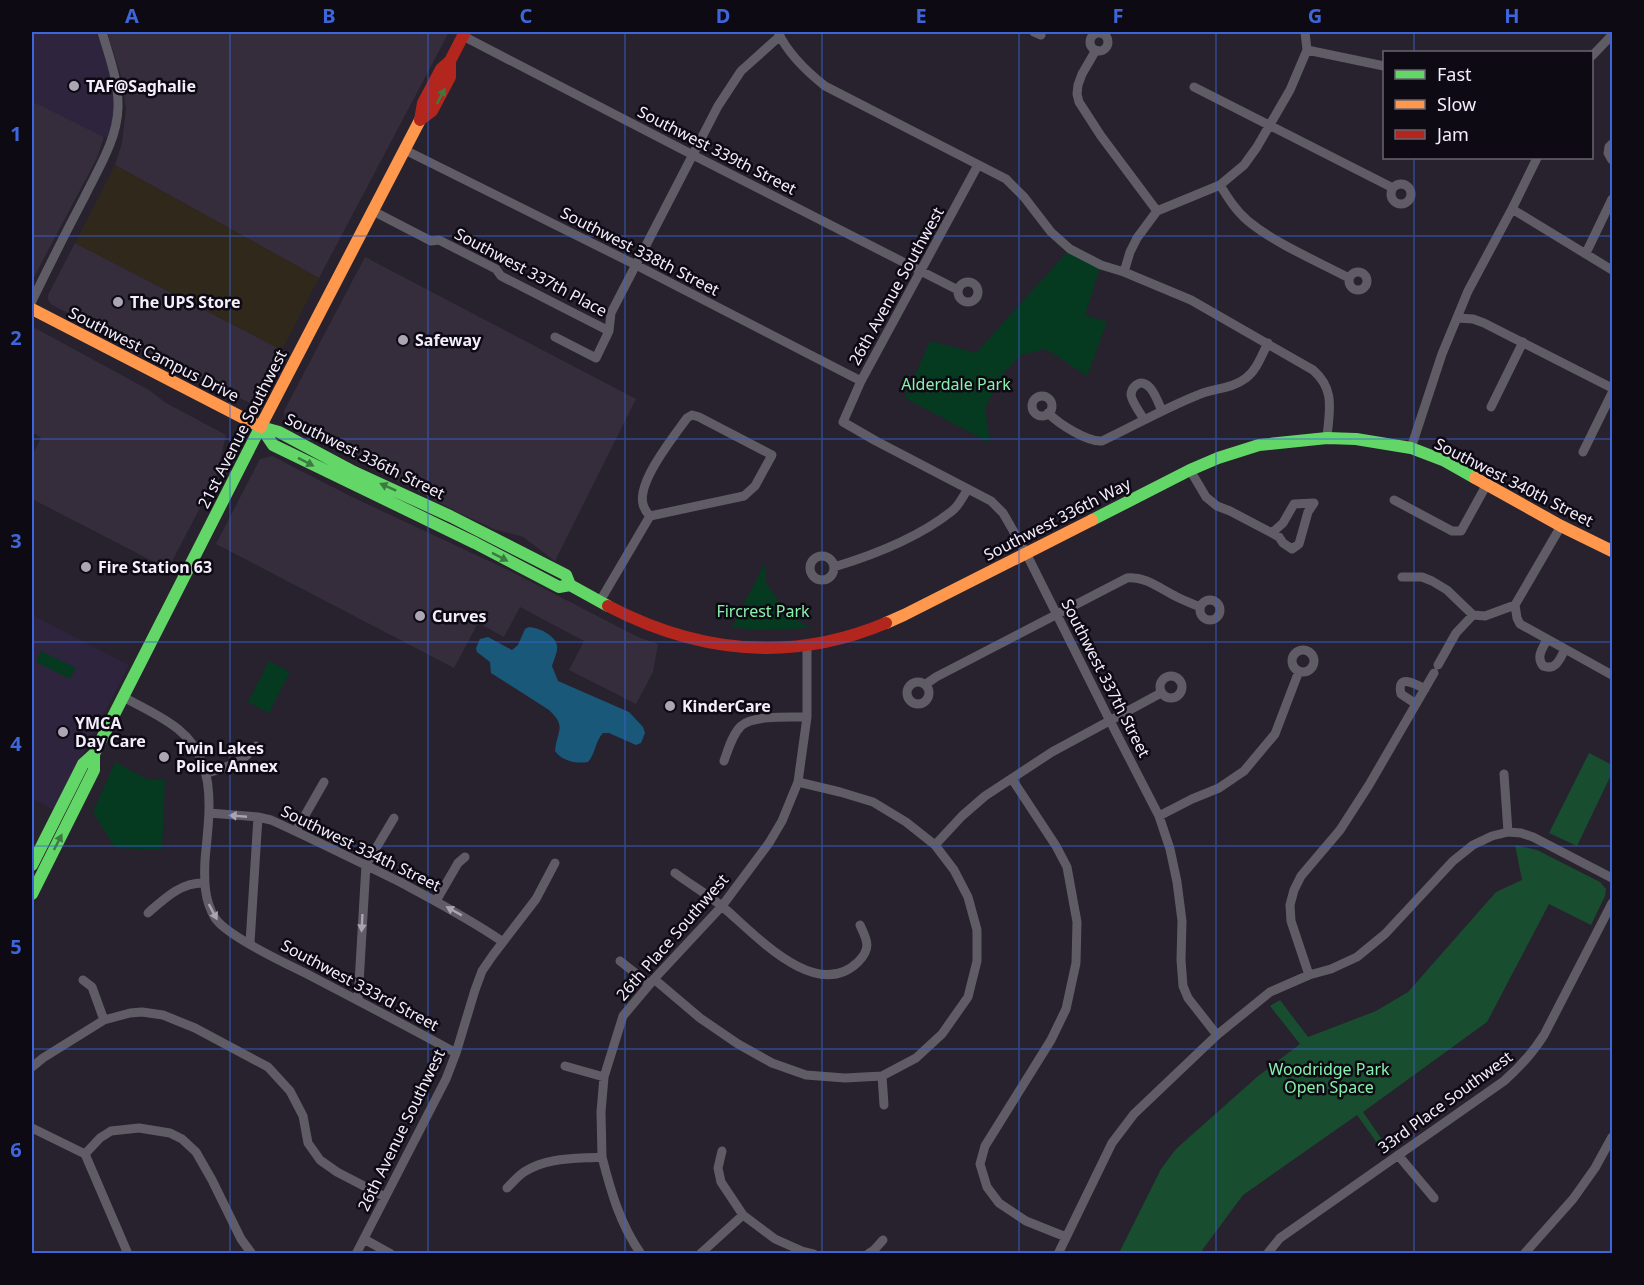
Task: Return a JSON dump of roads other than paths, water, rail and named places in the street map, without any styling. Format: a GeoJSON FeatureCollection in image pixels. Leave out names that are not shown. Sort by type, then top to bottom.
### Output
{"type":"FeatureCollection","features":[{"type":"Feature","properties":{"kind":"main road","name":"21st Avenue Southwest"},"geometry":{"type":"LineString","coordinates":[[32,865],[83,764],[94,754],[405,150],[420,120],[427,95],[441,69],[450,61],[464,34]]}},
{"type":"Feature","properties":{"kind":"main road","name":"Southwest Campus Drive"},"geometry":{"type":"LineString","coordinates":[[32,309],[261,427]]}},
{"type":"Feature","properties":{"kind":"main road","name":"Southwest 336th Street"},"geometry":{"type":"LineString","coordinates":[[261,427],[273,445],[348,483],[560,587],[570,585],[664,631],[707,643],[751,649],[807,645]]}},
{"type":"Feature","properties":{"kind":"main road","name":"Southwest 336th Street"},"geometry":{"type":"LineString","coordinates":[[261,427],[279,432],[354,472],[450,516],[566,575],[570,585]]}},
{"type":"Feature","properties":{"kind":"main road","name":"Southwest 340th Street"},"geometry":{"type":"LineString","coordinates":[[1327,438],[1356,439],[1411,448],[1445,461],[1561,526],[1612,551]]}},
{"type":"Feature","properties":{"kind":"main road","name":"Southwest 336th Way"},"geometry":{"type":"LineString","coordinates":[[807,645],[851,636],[880,626],[1218,458],[1259,445],[1327,438]]}},
{"type":"Feature","properties":{"kind":"main road"},"geometry":{"type":"LineString","coordinates":[[411,512],[421,507],[442,518],[450,516]]}},
{"type":"Feature","properties":{"kind":"main road","name":"21st Avenue Southwest"},"geometry":{"type":"LineString","coordinates":[[32,894],[94,770],[94,754]]}},
{"type":"Feature","properties":{"kind":"street"},"geometry":{"type":"LineString","coordinates":[[32,301],[101,164],[116,126],[118,94],[102,32]]}},
{"type":"Feature","properties":{"kind":"street"},"geometry":{"type":"LineString","coordinates":[[1124,272],[1137,238],[1157,211],[1220,184],[1244,165],[1290,90],[1307,50],[1305,32]]}},
{"type":"Feature","properties":{"kind":"street","name":"Southwest 339th Street"},"geometry":{"type":"LineString","coordinates":[[464,34],[693,155],[958,290]]}},
{"type":"Feature","properties":{"kind":"street"},"geometry":{"type":"LineString","coordinates":[[555,337],[596,358],[609,331],[611,314],[718,106],[741,71],[779,34],[806,71],[825,86],[1006,179],[1024,197],[1051,232],[1070,249],[1101,265],[1124,272],[1191,300],[1313,370],[1321,376],[1330,398],[1327,438]]}},
{"type":"Feature","properties":{"kind":"street"},"geometry":{"type":"LineString","coordinates":[[1593,55],[1612,35]]}},
{"type":"Feature","properties":{"kind":"street"},"geometry":{"type":"LineString","coordinates":[[1096,50],[1082,74],[1077,94],[1079,102],[1101,136],[1157,211]]}},
{"type":"Feature","properties":{"kind":"street"},"geometry":{"type":"LineString","coordinates":[[1307,50],[1383,66]]}},
{"type":"Feature","properties":{"kind":"street"},"geometry":{"type":"LineString","coordinates":[[1194,87],[1393,188]]}},
{"type":"Feature","properties":{"kind":"street"},"geometry":{"type":"LineString","coordinates":[[1612,144],[1608,153],[1612,160]]}},
{"type":"Feature","properties":{"kind":"street","name":"Southwest 338th Street"},"geometry":{"type":"LineString","coordinates":[[405,150],[636,265],[861,381]]}},
{"type":"Feature","properties":{"kind":"street"},"geometry":{"type":"LineString","coordinates":[[1411,448],[1442,354],[1468,291],[1537,159]]}},
{"type":"Feature","properties":{"kind":"street","name":"26th Avenue Southwest"},"geometry":{"type":"LineString","coordinates":[[843,422],[861,381],[978,165]]}},
{"type":"Feature","properties":{"kind":"street"},"geometry":{"type":"LineString","coordinates":[[1220,184],[1229,200],[1247,221],[1349,278]]}},
{"type":"Feature","properties":{"kind":"street"},"geometry":{"type":"LineString","coordinates":[[1586,253],[1612,199]]}},
{"type":"Feature","properties":{"kind":"street"},"geometry":{"type":"LineString","coordinates":[[1512,209],[1612,270]]}},
{"type":"Feature","properties":{"kind":"street","name":"Southwest 337th Place"},"geometry":{"type":"LineString","coordinates":[[373,211],[431,241],[439,240],[495,269],[501,276],[609,331]]}},
{"type":"Feature","properties":{"kind":"street"},"geometry":{"type":"LineString","coordinates":[[1457,318],[1473,319],[1484,323],[1612,391],[1583,452]]}},
{"type":"Feature","properties":{"kind":"street"},"geometry":{"type":"LineString","coordinates":[[1491,406],[1522,342]]}},
{"type":"Feature","properties":{"kind":"street"},"geometry":{"type":"LineString","coordinates":[[1048,413],[1058,422],[1098,442],[1102,441],[1202,393],[1237,384],[1248,377],[1268,343]]}},
{"type":"Feature","properties":{"kind":"street"},"geometry":{"type":"LineString","coordinates":[[1144,420],[1131,396],[1132,389],[1138,384],[1145,384],[1151,388],[1162,411]]}},
{"type":"Feature","properties":{"kind":"street"},"geometry":{"type":"LineString","coordinates":[[600,601],[650,516],[744,496],[755,486],[772,454],[699,417],[690,416],[654,465],[643,490],[643,506],[650,516]]}},
{"type":"Feature","properties":{"kind":"street","name":"Southwest 337th Street"},"geometry":{"type":"LineString","coordinates":[[843,422],[991,501],[1003,513],[1026,553],[1159,816],[1170,849],[1177,882],[1182,921],[1183,986],[1188,998],[1217,1035]]}},
{"type":"Feature","properties":{"kind":"street"},"geometry":{"type":"LineString","coordinates":[[1190,470],[1206,497],[1217,506],[1272,532],[1292,549],[1297,547],[1308,512],[1314,503],[1294,504],[1282,523],[1272,532]]}},
{"type":"Feature","properties":{"kind":"street"},"geometry":{"type":"LineString","coordinates":[[1394,500],[1457,532],[1461,531],[1487,484]]}},
{"type":"Feature","properties":{"kind":"street"},"geometry":{"type":"LineString","coordinates":[[834,567],[884,550],[921,531],[954,510],[968,489]]}},
{"type":"Feature","properties":{"kind":"street"},"geometry":{"type":"LineString","coordinates":[[1402,577],[1422,577],[1432,581],[1447,590],[1473,615],[1485,616],[1515,604],[1561,526]]}},
{"type":"Feature","properties":{"kind":"street"},"geometry":{"type":"LineString","coordinates":[[926,684],[1127,578],[1135,577],[1150,582],[1200,607]]}},
{"type":"Feature","properties":{"kind":"street"},"geometry":{"type":"LineString","coordinates":[[1515,604],[1520,624],[1612,675]]}},
{"type":"Feature","properties":{"kind":"street"},"geometry":{"type":"LineString","coordinates":[[1309,975],[1291,921],[1290,905],[1294,890],[1301,876],[1340,830],[1369,785],[1456,633],[1473,615]]}},
{"type":"Feature","properties":{"kind":"street"},"geometry":{"type":"LineString","coordinates":[[1547,640],[1539,656],[1543,666],[1550,668],[1556,665],[1565,649]]}},
{"type":"Feature","properties":{"kind":"street","name":"26th Place Southwest"},"geometry":{"type":"LineString","coordinates":[[641,1254],[632,1241],[613,1199],[602,1157],[601,1112],[604,1077],[623,1016],[651,982],[722,906],[769,843],[782,821],[798,782],[807,717],[807,645]]}},
{"type":"Feature","properties":{"kind":"street"},"geometry":{"type":"LineString","coordinates":[[1159,816],[1219,788],[1244,771],[1275,734],[1299,671]]}},
{"type":"Feature","properties":{"kind":"street"},"geometry":{"type":"LineString","coordinates":[[1416,704],[1401,694],[1401,685],[1410,681],[1425,689]]}},
{"type":"Feature","properties":{"kind":"street"},"geometry":{"type":"LineString","coordinates":[[935,845],[962,816],[985,796],[1052,752],[1109,719],[1161,693]]}},
{"type":"Feature","properties":{"kind":"street"},"geometry":{"type":"LineString","coordinates":[[123,697],[168,722],[189,739],[202,758],[207,773],[209,813]]}},
{"type":"Feature","properties":{"kind":"street"},"geometry":{"type":"LineString","coordinates":[[724,761],[733,738],[742,725],[755,719],[807,717]]}},
{"type":"Feature","properties":{"kind":"street"},"geometry":{"type":"LineString","coordinates":[[207,773],[236,763],[250,754],[256,746]]}},
{"type":"Feature","properties":{"kind":"street"},"geometry":{"type":"LineString","coordinates":[[1504,774],[1508,832]]}},
{"type":"Feature","properties":{"kind":"street"},"geometry":{"type":"LineString","coordinates":[[1012,779],[1056,846],[1067,867],[1077,922],[1076,963],[1066,1009],[1052,1040],[985,1146],[980,1164],[987,1187],[999,1203],[1026,1221],[1066,1237]]}},
{"type":"Feature","properties":{"kind":"street"},"geometry":{"type":"LineString","coordinates":[[296,831],[324,782]]}},
{"type":"Feature","properties":{"kind":"street"},"geometry":{"type":"LineString","coordinates":[[620,961],[738,1044],[772,1063],[806,1075],[845,1078],[882,1076],[916,1058],[942,1034],[968,997],[977,961],[977,930],[968,897],[954,870],[935,845],[906,822],[873,802],[798,782]]}},
{"type":"Feature","properties":{"kind":"street","name":"Southwest 334th Street"},"geometry":{"type":"LineString","coordinates":[[209,813],[272,820],[436,901],[476,923],[503,942]]}},
{"type":"Feature","properties":{"kind":"street","name":"Southwest 333rd Street"},"geometry":{"type":"LineString","coordinates":[[209,813],[205,883],[209,906],[216,919],[225,928],[456,1053]]}},
{"type":"Feature","properties":{"kind":"street"},"geometry":{"type":"LineString","coordinates":[[250,943],[258,817]]}},
{"type":"Feature","properties":{"kind":"street"},"geometry":{"type":"LineString","coordinates":[[358,1000],[366,865],[394,818]]}},
{"type":"Feature","properties":{"kind":"street"},"geometry":{"type":"LineString","coordinates":[[1058,1254],[1112,1143],[1134,1114],[1217,1035],[1270,992],[1357,957],[1385,934],[1453,861],[1473,845],[1492,836],[1508,832],[1521,834],[1533,837],[1612,878]]}},
{"type":"Feature","properties":{"kind":"street"},"geometry":{"type":"LineString","coordinates":[[436,901],[458,863],[465,856]]}},
{"type":"Feature","properties":{"kind":"street","name":"26th Avenue Southwest"},"geometry":{"type":"LineString","coordinates":[[356,1254],[446,1078],[482,971],[536,898],[555,863]]}},
{"type":"Feature","properties":{"kind":"street"},"geometry":{"type":"LineString","coordinates":[[675,873],[722,906],[759,940],[814,974],[828,976],[840,973],[853,967],[862,958],[867,942],[860,925]]}},
{"type":"Feature","properties":{"kind":"street"},"geometry":{"type":"LineString","coordinates":[[148,913],[172,892],[188,885],[205,883]]}},
{"type":"Feature","properties":{"kind":"street","name":"33rd Place Southwest"},"geometry":{"type":"LineString","coordinates":[[1267,1254],[1280,1238],[1504,1081],[1521,1066],[1544,1035],[1612,903]]}},
{"type":"Feature","properties":{"kind":"street"},"geometry":{"type":"LineString","coordinates":[[82,980],[92,987],[104,1020]]}},
{"type":"Feature","properties":{"kind":"street"},"geometry":{"type":"LineString","coordinates":[[32,1067],[104,1020],[130,1013],[163,1015],[195,1028],[268,1067],[290,1091],[303,1116],[309,1143],[320,1160],[337,1172],[385,1197]]}},
{"type":"Feature","properties":{"kind":"street"},"geometry":{"type":"LineString","coordinates":[[565,1066],[604,1077]]}},
{"type":"Feature","properties":{"kind":"street"},"geometry":{"type":"LineString","coordinates":[[882,1076],[884,1105]]}},
{"type":"Feature","properties":{"kind":"street"},"geometry":{"type":"LineString","coordinates":[[32,1128],[85,1154],[128,1254]]}},
{"type":"Feature","properties":{"kind":"street"},"geometry":{"type":"LineString","coordinates":[[85,1154],[100,1138],[111,1131],[140,1128],[170,1133],[182,1139],[196,1152],[241,1239],[252,1254]]}},
{"type":"Feature","properties":{"kind":"street"},"geometry":{"type":"LineString","coordinates":[[1524,1254],[1578,1191],[1595,1168],[1612,1137]]}},
{"type":"Feature","properties":{"kind":"street"},"geometry":{"type":"LineString","coordinates":[[722,1151],[718,1168],[722,1182],[743,1215],[775,1239],[814,1254]]}},
{"type":"Feature","properties":{"kind":"street"},"geometry":{"type":"LineString","coordinates":[[1398,1155],[1434,1198]]}},
{"type":"Feature","properties":{"kind":"street"},"geometry":{"type":"LineString","coordinates":[[507,1188],[522,1173],[536,1165],[552,1160],[602,1157]]}},
{"type":"Feature","properties":{"kind":"street"},"geometry":{"type":"LineString","coordinates":[[700,1254],[743,1215]]}},
{"type":"Feature","properties":{"kind":"street"},"geometry":{"type":"LineString","coordinates":[[364,1239],[391,1254]]}},
{"type":"Feature","properties":{"kind":"street"},"geometry":{"type":"LineString","coordinates":[[868,1254],[883,1240]]}},
{"type":"Feature","properties":{"kind":"water"},"geometry":{"type":"Polygon","coordinates":[[[529,627],[544,631],[556,641],[557,649],[552,666],[558,681],[629,712],[643,727],[645,733],[641,743],[636,745],[609,733],[603,733],[588,762],[579,763],[561,757],[555,751],[560,729],[555,716],[491,673],[490,662],[477,652],[476,648],[480,639],[488,637],[512,650],[518,645],[525,629],[529,627]]]}},
{"type":"Feature","properties":{"kind":"place","name":"TAF@Saghalie"},"geometry":{"type":"Point","coordinates":[74,86]}},
{"type":"Feature","properties":{"kind":"place","name":"The UPS Store"},"geometry":{"type":"Point","coordinates":[118,302]}},
{"type":"Feature","properties":{"kind":"place","name":"Safeway"},"geometry":{"type":"Point","coordinates":[403,340]}},
{"type":"Feature","properties":{"kind":"place","name":"Fire Station 63"},"geometry":{"type":"Point","coordinates":[86,567]}},
{"type":"Feature","properties":{"kind":"place","name":"Curves"},"geometry":{"type":"Point","coordinates":[420,616]}},
{"type":"Feature","properties":{"kind":"place","name":"KinderCare"},"geometry":{"type":"Point","coordinates":[670,706]}},
{"type":"Feature","properties":{"kind":"place","name":"YMCA Day Care"},"geometry":{"type":"Point","coordinates":[63,732]}},
{"type":"Feature","properties":{"kind":"place","name":"Twin Lakes Police Annex"},"geometry":{"type":"Point","coordinates":[164,757]}},
{"type":"Feature","properties":{"kind":"park label","name":"Alderdale Park"},"geometry":{"type":"Point","coordinates":[956,384]}},
{"type":"Feature","properties":{"kind":"park label","name":"Fircrest Park"},"geometry":{"type":"Point","coordinates":[763,611]}},
{"type":"Feature","properties":{"kind":"park label","name":"Woodridge Park Open Space"},"geometry":{"type":"Point","coordinates":[1329,1078]}}]}
